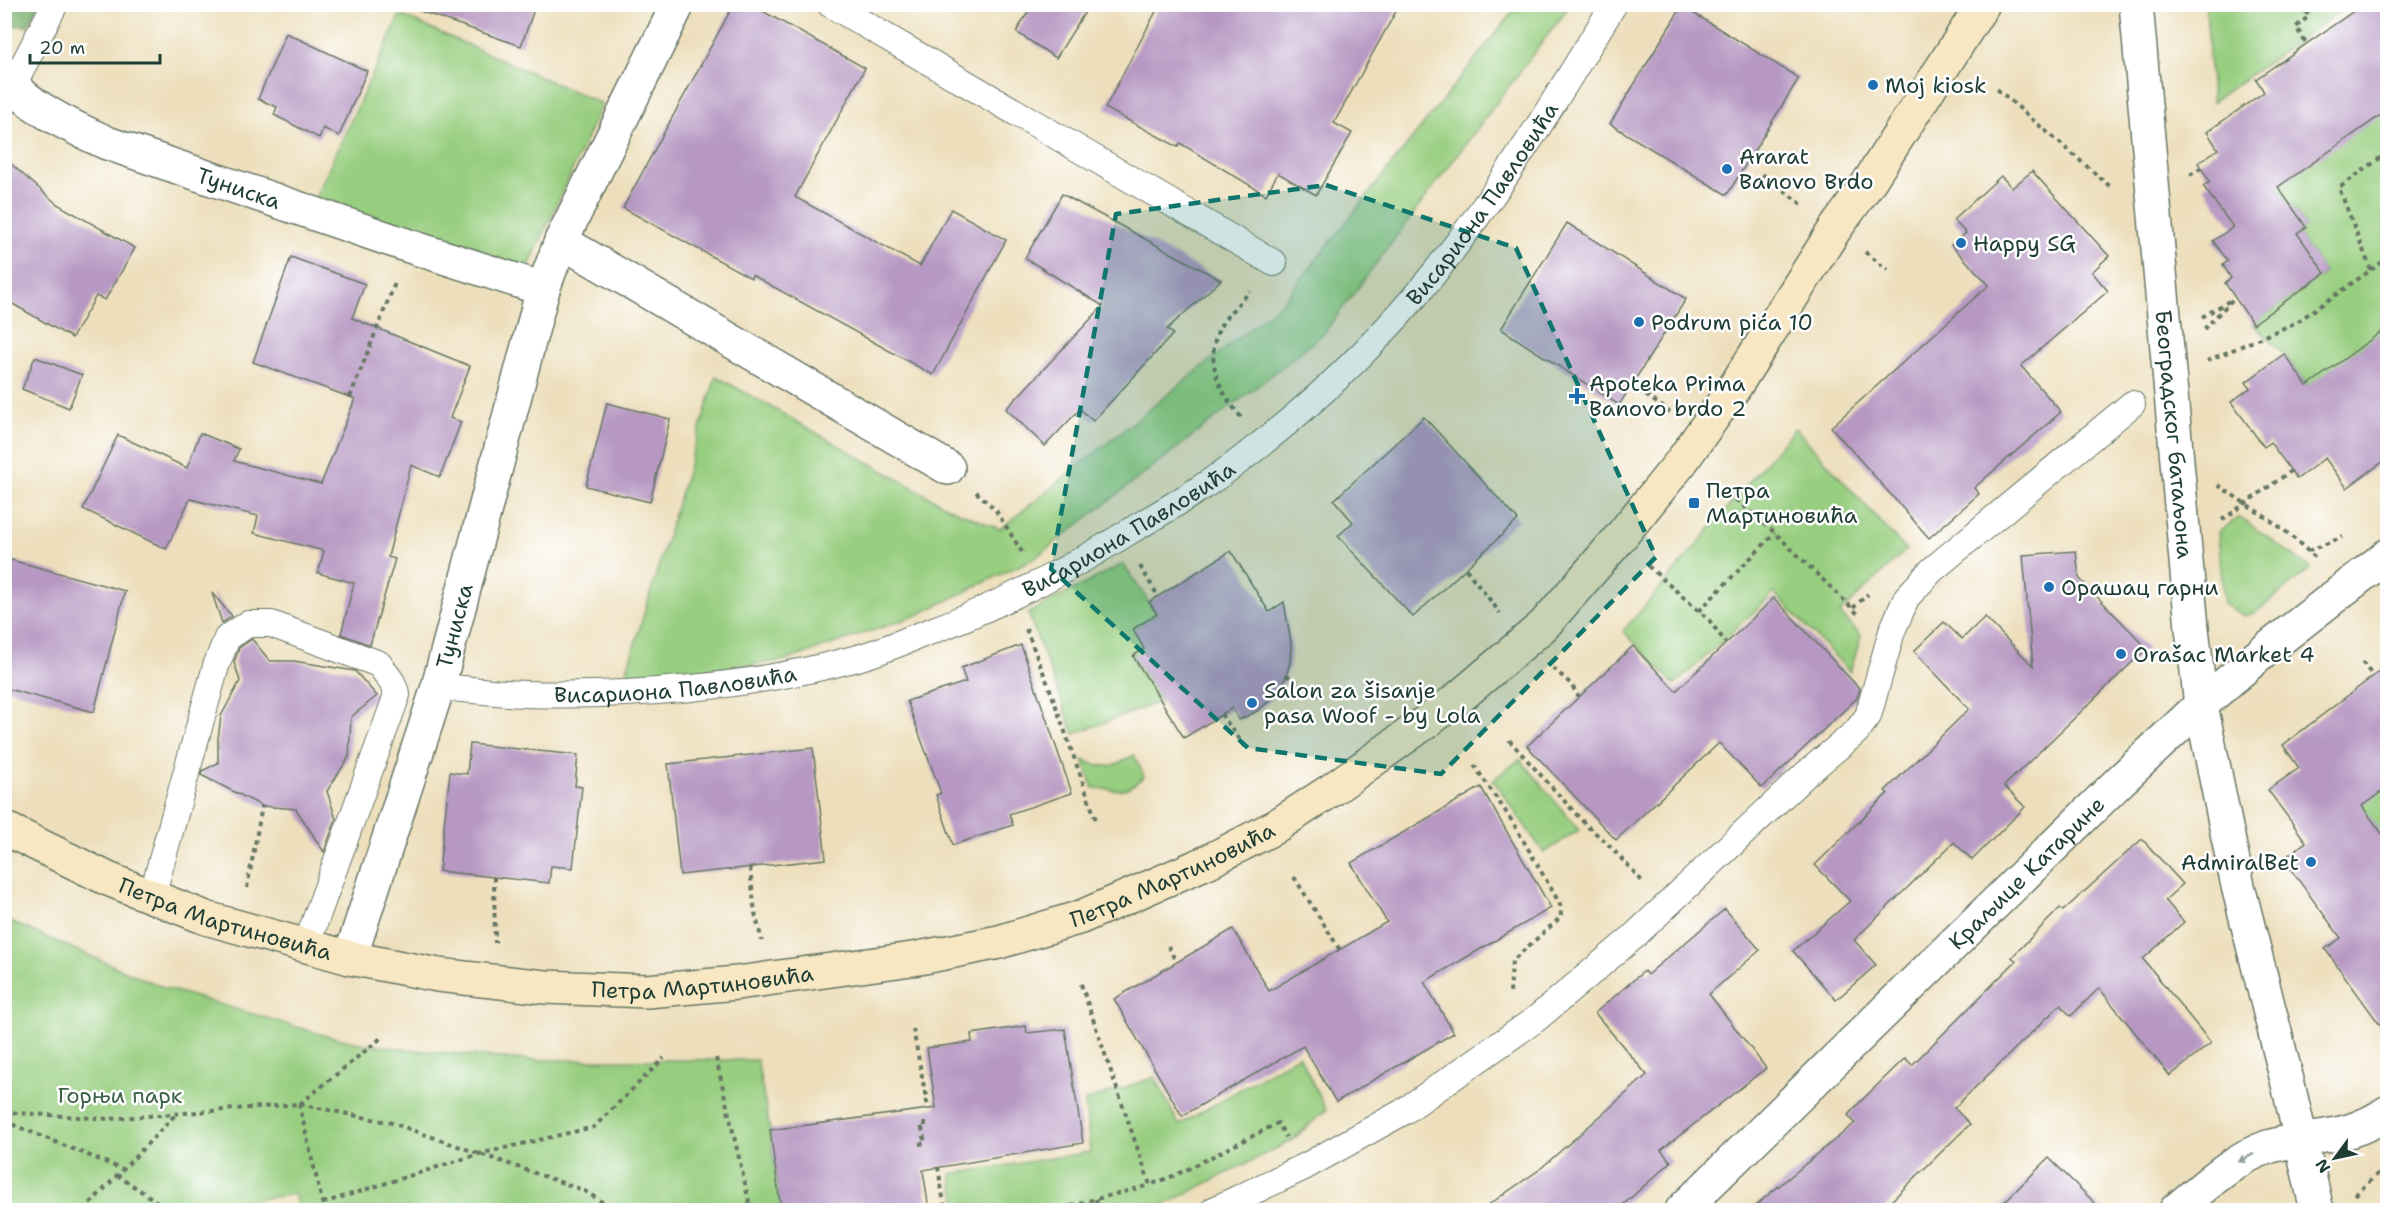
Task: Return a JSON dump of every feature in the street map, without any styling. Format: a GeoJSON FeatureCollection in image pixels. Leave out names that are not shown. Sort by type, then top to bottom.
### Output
{"type":"FeatureCollection","features":[{"type":"Feature","properties":{"kind":"street","name":"Туниска"},"geometry":{"type":"LineString","coordinates":[[350,958],[438,687],[543,289],[561,241],[678,4]]}},
{"type":"Feature","properties":{"kind":"street","name":"Петра Мартиновића"},"geometry":{"type":"LineString","coordinates":[[4,828],[108,879],[206,918],[240,928],[350,958],[438,975],[545,987],[647,991],[910,960],[999,942],[1081,917],[1207,862],[1273,828],[1333,789],[1455,700],[1544,625],[1624,532],[1734,388],[1823,247],[1867,185],[1983,4]]}},
{"type":"Feature","properties":{"kind":"street","name":"Београдског батаљона"},"geometry":{"type":"LineString","coordinates":[[2136,4],[2192,628],[2201,705],[2238,886],[2317,1210]]}},
{"type":"Feature","properties":{"kind":"street","name":"Туниска"},"geometry":{"type":"LineString","coordinates":[[7,84],[65,124],[107,143],[543,289]]}},
{"type":"Feature","properties":{"kind":"street"},"geometry":{"type":"LineString","coordinates":[[561,241],[948,468]]}},
{"type":"Feature","properties":{"kind":"street","name":"Краљице Катарине"},"geometry":{"type":"LineString","coordinates":[[1682,1210],[2122,779],[2201,705],[2257,657],[2388,555]]}},
{"type":"Feature","properties":{"kind":"street"},"geometry":{"type":"LineString","coordinates":[[2176,1210],[2227,1169],[2246,1157],[2269,1147],[2334,1136],[2359,1128],[2388,1112]]}},
{"type":"Feature","properties":{"kind":"lane"},"geometry":{"type":"LineString","coordinates":[[7,84],[55,4]]}},
{"type":"Feature","properties":{"kind":"lane"},"geometry":{"type":"LineString","coordinates":[[830,4],[1274,263]]}},
{"type":"Feature","properties":{"kind":"lane","name":"Висариона Павловића"},"geometry":{"type":"LineString","coordinates":[[438,687],[523,694],[605,694],[719,684],[791,674],[852,660],[952,623],[1013,596],[1122,537],[1181,501],[1241,460],[1285,425],[1383,331],[1436,271],[1492,197],[1543,121],[1614,4]]}},
{"type":"Feature","properties":{"kind":"lane"},"geometry":{"type":"LineString","coordinates":[[1214,1210],[1306,1166],[1402,1112],[1536,1019],[1632,938],[1806,774],[1856,732],[1868,716],[1892,631],[1908,595],[1932,570],[2132,404]]}},
{"type":"Feature","properties":{"kind":"lane"},"geometry":{"type":"LineString","coordinates":[[152,896],[216,666],[227,638],[248,624],[271,624],[379,663],[392,682],[397,695],[306,946]]}},
{"type":"Feature","properties":{"kind":"path"},"geometry":{"type":"LineString","coordinates":[[2300,4],[2308,16],[2296,27],[2306,43]]}},
{"type":"Feature","properties":{"kind":"path"},"geometry":{"type":"LineString","coordinates":[[1997,89],[2118,194]]}},
{"type":"Feature","properties":{"kind":"path"},"geometry":{"type":"LineString","coordinates":[[2371,270],[2339,188],[2384,156],[2388,158]]}},
{"type":"Feature","properties":{"kind":"path"},"geometry":{"type":"LineString","coordinates":[[2195,172],[2201,168]]}},
{"type":"Feature","properties":{"kind":"path"},"geometry":{"type":"LineString","coordinates":[[350,397],[410,246]]}},
{"type":"Feature","properties":{"kind":"path"},"geometry":{"type":"LineString","coordinates":[[2217,356],[2297,322],[2388,258]]}},
{"type":"Feature","properties":{"kind":"path"},"geometry":{"type":"LineString","coordinates":[[1229,403],[1219,386],[1213,344],[1221,325],[1274,263]]}},
{"type":"Feature","properties":{"kind":"path"},"geometry":{"type":"LineString","coordinates":[[2200,333],[2235,297],[2215,309]]}},
{"type":"Feature","properties":{"kind":"path"},"geometry":{"type":"LineString","coordinates":[[1631,385],[1701,434]]}},
{"type":"Feature","properties":{"kind":"path"},"geometry":{"type":"LineString","coordinates":[[2218,523],[2291,471]]}},
{"type":"Feature","properties":{"kind":"path"},"geometry":{"type":"LineString","coordinates":[[2213,482],[2283,529],[2324,565]]}},
{"type":"Feature","properties":{"kind":"path"},"geometry":{"type":"LineString","coordinates":[[1729,494],[1853,608],[1872,590]]}},
{"type":"Feature","properties":{"kind":"path"},"geometry":{"type":"LineString","coordinates":[[995,509],[1018,545]]}},
{"type":"Feature","properties":{"kind":"path"},"geometry":{"type":"LineString","coordinates":[[1699,611],[1774,533]]}},
{"type":"Feature","properties":{"kind":"path"},"geometry":{"type":"LineString","coordinates":[[2307,551],[2351,534]]}},
{"type":"Feature","properties":{"kind":"path"},"geometry":{"type":"LineString","coordinates":[[1466,569],[1476,584]]}},
{"type":"Feature","properties":{"kind":"path"},"geometry":{"type":"LineString","coordinates":[[1662,577],[1699,611],[1726,643]]}},
{"type":"Feature","properties":{"kind":"path"},"geometry":{"type":"LineString","coordinates":[[1013,596],[1051,692],[1096,820]]}},
{"type":"Feature","properties":{"kind":"path"},"geometry":{"type":"LineString","coordinates":[[2362,662],[2373,676]]}},
{"type":"Feature","properties":{"kind":"path"},"geometry":{"type":"LineString","coordinates":[[1286,675],[1323,697]]}},
{"type":"Feature","properties":{"kind":"path"},"geometry":{"type":"LineString","coordinates":[[1570,683],[1579,697]]}},
{"type":"Feature","properties":{"kind":"path"},"geometry":{"type":"LineString","coordinates":[[1221,714],[1245,747]]}},
{"type":"Feature","properties":{"kind":"path"},"geometry":{"type":"LineString","coordinates":[[1509,740],[1587,826],[1620,858]]}},
{"type":"Feature","properties":{"kind":"path"},"geometry":{"type":"LineString","coordinates":[[1474,765],[1512,821],[1560,904],[1561,916],[1512,961],[1509,1014],[1512,1037]]}},
{"type":"Feature","properties":{"kind":"path"},"geometry":{"type":"LineString","coordinates":[[240,928],[262,806]]}},
{"type":"Feature","properties":{"kind":"path"},"geometry":{"type":"LineString","coordinates":[[750,868],[755,913],[771,978]]}},
{"type":"Feature","properties":{"kind":"path"},"geometry":{"type":"LineString","coordinates":[[494,877],[496,981]]}},
{"type":"Feature","properties":{"kind":"path"},"geometry":{"type":"LineString","coordinates":[[1294,877],[1340,950]]}},
{"type":"Feature","properties":{"kind":"path"},"geometry":{"type":"LineString","coordinates":[[1168,946],[1176,962]]}},
{"type":"Feature","properties":{"kind":"path"},"geometry":{"type":"LineString","coordinates":[[1081,984],[1150,1185]]}},
{"type":"Feature","properties":{"kind":"path"},"geometry":{"type":"LineString","coordinates":[[913,1029],[928,1108]]}},
{"type":"Feature","properties":{"kind":"path"},"geometry":{"type":"LineString","coordinates":[[299,1104],[381,1038]]}},
{"type":"Feature","properties":{"kind":"path"},"geometry":{"type":"LineString","coordinates":[[323,1203],[479,1154],[594,1127],[664,1058]]}},
{"type":"Feature","properties":{"kind":"path"},"geometry":{"type":"LineString","coordinates":[[716,1058],[751,1210]]}},
{"type":"Feature","properties":{"kind":"path"},"geometry":{"type":"LineString","coordinates":[[924,1094],[933,1092]]}},
{"type":"Feature","properties":{"kind":"path"},"geometry":{"type":"LineString","coordinates":[[299,1104],[324,1210]]}},
{"type":"Feature","properties":{"kind":"path"},"geometry":{"type":"LineString","coordinates":[[4,1112],[109,1119],[299,1104],[392,1123],[583,1190],[615,1210]]}},
{"type":"Feature","properties":{"kind":"path"},"geometry":{"type":"LineString","coordinates":[[84,1210],[176,1114]]}},
{"type":"Feature","properties":{"kind":"path"},"geometry":{"type":"LineString","coordinates":[[4,1121],[122,1169]]}},
{"type":"Feature","properties":{"kind":"path"},"geometry":{"type":"LineString","coordinates":[[1054,1210],[1150,1185],[1178,1174],[1278,1123]]}},
{"type":"Feature","properties":{"kind":"path"},"geometry":{"type":"LineString","coordinates":[[919,1144],[925,1143],[921,1124],[930,1124]]}},
{"type":"Feature","properties":{"kind":"path"},"geometry":{"type":"LineString","coordinates":[[2354,1195],[2388,1164]]}},
{"type":"Feature","properties":{"kind":"path"},"geometry":{"type":"LineString","coordinates":[[938,1167],[945,1210]]}},
{"type":"Feature","properties":{"kind":"path"},"geometry":{"type":"LineString","coordinates":[[117,1175],[156,1201],[157,1210]]}},
{"type":"Feature","properties":{"kind":"path"},"geometry":{"type":"LineString","coordinates":[[1096,1199],[1098,1210]]}},
{"type":"Feature","properties":{"kind":"highlighted area"},"geometry":{"type":"Polygon","coordinates":[[[1326,185],[1516,248],[1656,557],[1441,774],[1248,748],[1051,569],[1116,214],[1326,185]]]}},
{"type":"Feature","properties":{"kind":"green space"},"geometry":{"type":"Polygon","coordinates":[[[5,4],[38,5],[28,26],[5,25],[5,4]]]}},
{"type":"Feature","properties":{"kind":"green space"},"geometry":{"type":"Polygon","coordinates":[[[2206,4],[2349,5],[2212,102],[2206,4]]]}},
{"type":"Feature","properties":{"kind":"green space"},"geometry":{"type":"Polygon","coordinates":[[[1518,5],[1570,5],[1324,333],[1035,558],[917,615],[787,660],[623,683],[716,376],[949,508],[1000,529],[1283,302],[1518,5]]]}},
{"type":"Feature","properties":{"kind":"green space"},"geometry":{"type":"Polygon","coordinates":[[[400,15],[602,104],[528,268],[314,200],[400,15]]]}},
{"type":"Feature","properties":{"kind":"green space"},"geometry":{"type":"Polygon","coordinates":[[[2387,110],[2387,327],[2321,405],[2284,354],[2253,324],[2325,273],[2297,233],[2306,226],[2272,179],[2387,110]]]}},
{"type":"Feature","properties":{"kind":"green space"},"geometry":{"type":"Polygon","coordinates":[[[1795,428],[1906,550],[1840,613],[1861,636],[1850,672],[1774,593],[1675,685],[1623,631],[1795,428]]]}},
{"type":"Feature","properties":{"kind":"green space"},"geometry":{"type":"Polygon","coordinates":[[[2239,517],[2311,568],[2256,612],[2244,616],[2224,604],[2218,532],[2239,517]]]}},
{"type":"Feature","properties":{"kind":"green space"},"geometry":{"type":"Polygon","coordinates":[[[1123,564],[1157,614],[1133,629],[1144,649],[1133,656],[1161,701],[1074,734],[1028,613],[1123,564]]]}},
{"type":"Feature","properties":{"kind":"green space"},"geometry":{"type":"Polygon","coordinates":[[[1134,755],[1144,776],[1138,782],[1121,790],[1093,788],[1083,760],[1109,766],[1134,755]]]}},
{"type":"Feature","properties":{"kind":"green space"},"geometry":{"type":"Polygon","coordinates":[[[1520,759],[1579,830],[1544,853],[1493,780],[1520,759]]]}},
{"type":"Feature","properties":{"kind":"green space"},"geometry":{"type":"Polygon","coordinates":[[[2347,786],[2387,787],[2387,842],[2347,786]]]}},
{"type":"Feature","properties":{"kind":"green space","name":"Горњи парк"},"geometry":{"type":"Polygon","coordinates":[[[4,919],[165,988],[327,1036],[360,1043],[525,1060],[757,1060],[781,1210],[297,1210],[295,1194],[170,1210],[5,1210],[4,919]]]}},
{"type":"Feature","properties":{"kind":"green space"},"geometry":{"type":"Polygon","coordinates":[[[1299,1055],[1326,1110],[1291,1141],[1154,1210],[958,1210],[951,1174],[1090,1152],[1085,1101],[1155,1077],[1179,1125],[1299,1055]]]}},
{"type":"Feature","properties":{"kind":"building"},"geometry":{"type":"Polygon","coordinates":[[[418,4],[536,4],[521,46],[417,10],[418,4]]]}},
{"type":"Feature","properties":{"kind":"building"},"geometry":{"type":"Polygon","coordinates":[[[734,4],[750,4],[865,68],[795,197],[920,266],[951,209],[1006,240],[933,375],[752,275],[751,278],[623,208],[734,4]]]}},
{"type":"Feature","properties":{"kind":"building"},"geometry":{"type":"Polygon","coordinates":[[[1033,4],[1090,4],[1056,58],[1016,32],[1033,4]]]}},
{"type":"Feature","properties":{"kind":"building"},"geometry":{"type":"Polygon","coordinates":[[[1160,4],[1400,4],[1334,123],[1352,133],[1316,195],[1278,173],[1266,195],[1180,143],[1178,147],[1105,108],[1160,4]]]}},
{"type":"Feature","properties":{"kind":"building"},"geometry":{"type":"Polygon","coordinates":[[[2364,4],[2388,4],[2388,110],[2278,187],[2306,227],[2297,233],[2325,273],[2253,324],[2225,283],[2231,278],[2223,265],[2228,261],[2213,241],[2233,227],[2203,186],[2210,182],[2198,163],[2218,149],[2207,132],[2264,92],[2256,79],[2364,4]]]}},
{"type":"Feature","properties":{"kind":"building"},"geometry":{"type":"Polygon","coordinates":[[[1682,6],[1799,78],[1727,195],[1610,124],[1682,6]]]}},
{"type":"Feature","properties":{"kind":"building"},"geometry":{"type":"Polygon","coordinates":[[[286,33],[367,71],[339,136],[323,128],[319,138],[274,115],[277,107],[258,99],[286,33]]]}},
{"type":"Feature","properties":{"kind":"building"},"geometry":{"type":"Polygon","coordinates":[[[4,158],[57,204],[135,248],[105,300],[96,296],[72,338],[4,299],[4,158]]]}},
{"type":"Feature","properties":{"kind":"building"},"geometry":{"type":"Polygon","coordinates":[[[2032,171],[2109,256],[2092,272],[2108,291],[2021,366],[2061,412],[1974,488],[1979,494],[1929,538],[1831,427],[1989,285],[1951,245],[1966,233],[1953,220],[2001,176],[2012,188],[2032,171]]]}},
{"type":"Feature","properties":{"kind":"building"},"geometry":{"type":"Polygon","coordinates":[[[1062,194],[1221,280],[1167,329],[1173,334],[1093,421],[1080,409],[1045,446],[1006,409],[1103,306],[1025,258],[1062,194]]]}},
{"type":"Feature","properties":{"kind":"building"},"geometry":{"type":"Polygon","coordinates":[[[1567,223],[1686,299],[1619,405],[1501,329],[1567,223]]]}},
{"type":"Feature","properties":{"kind":"building"},"geometry":{"type":"Polygon","coordinates":[[[291,257],[365,284],[352,318],[470,366],[450,418],[461,422],[440,477],[411,465],[388,557],[395,559],[370,645],[341,634],[354,583],[318,573],[324,551],[254,533],[258,516],[190,499],[166,549],[83,509],[118,435],[187,468],[200,433],[239,449],[234,461],[321,484],[355,399],[253,362],[291,257]]]}},
{"type":"Feature","properties":{"kind":"building"},"geometry":{"type":"Polygon","coordinates":[[[2388,327],[2388,458],[2347,488],[2325,458],[2297,479],[2270,442],[2264,447],[2231,402],[2250,388],[2246,382],[2284,354],[2307,386],[2388,327]]]}},
{"type":"Feature","properties":{"kind":"building"},"geometry":{"type":"Polygon","coordinates":[[[35,357],[82,375],[69,408],[22,389],[35,357]]]}},
{"type":"Feature","properties":{"kind":"building"},"geometry":{"type":"Polygon","coordinates":[[[607,403],[670,419],[650,502],[586,486],[607,403]]]}},
{"type":"Feature","properties":{"kind":"building"},"geometry":{"type":"Polygon","coordinates":[[[1424,417],[1518,520],[1413,617],[1338,536],[1353,522],[1334,500],[1424,417]]]}},
{"type":"Feature","properties":{"kind":"building"},"geometry":{"type":"Polygon","coordinates":[[[1231,551],[1269,612],[1284,602],[1291,643],[1290,663],[1284,682],[1273,698],[1257,711],[1239,720],[1232,708],[1184,738],[1133,656],[1144,649],[1133,629],[1157,614],[1149,602],[1231,551]]]}},
{"type":"Feature","properties":{"kind":"building"},"geometry":{"type":"Polygon","coordinates":[[[2076,551],[2079,578],[2147,648],[2004,786],[2025,807],[1972,860],[1954,842],[1854,940],[1876,965],[1836,1000],[1793,951],[1850,901],[1815,865],[1888,793],[1885,791],[1969,709],[1914,651],[1944,622],[1962,639],[1985,617],[2033,666],[2023,555],[2076,551]]]}},
{"type":"Feature","properties":{"kind":"building"},"geometry":{"type":"Polygon","coordinates":[[[4,558],[125,591],[94,712],[4,688],[4,558]]]}},
{"type":"Feature","properties":{"kind":"building"},"geometry":{"type":"Polygon","coordinates":[[[212,593],[232,616],[222,623],[212,593]]]}},
{"type":"Feature","properties":{"kind":"building"},"geometry":{"type":"Polygon","coordinates":[[[1774,598],[1860,689],[1857,698],[1762,788],[1719,743],[1616,840],[1527,746],[1633,646],[1676,691],[1774,598]]]}},
{"type":"Feature","properties":{"kind":"building"},"geometry":{"type":"Polygon","coordinates":[[[252,639],[270,661],[294,661],[355,671],[377,696],[351,717],[349,757],[327,791],[336,819],[324,852],[296,809],[262,806],[201,775],[202,771],[218,763],[221,716],[240,681],[234,662],[239,648],[252,639]]]}},
{"type":"Feature","properties":{"kind":"building"},"geometry":{"type":"Polygon","coordinates":[[[1021,645],[1072,793],[1009,814],[1013,825],[953,845],[936,795],[941,793],[907,701],[966,682],[961,668],[1021,645]]]}},
{"type":"Feature","properties":{"kind":"building"},"geometry":{"type":"Polygon","coordinates":[[[2388,665],[2388,787],[2362,806],[2388,842],[2388,1036],[2325,949],[2341,938],[2283,859],[2306,842],[2268,790],[2299,768],[2283,745],[2388,665]]]}},
{"type":"Feature","properties":{"kind":"building"},"geometry":{"type":"Polygon","coordinates":[[[470,744],[578,755],[575,786],[582,787],[573,868],[551,866],[549,883],[439,871],[450,772],[467,774],[470,744]]]}},
{"type":"Feature","properties":{"kind":"building"},"geometry":{"type":"Polygon","coordinates":[[[813,748],[826,859],[680,875],[668,764],[813,748]]]}},
{"type":"Feature","properties":{"kind":"building"},"geometry":{"type":"Polygon","coordinates":[[[1481,787],[1551,908],[1424,982],[1454,1033],[1336,1102],[1303,1046],[1182,1116],[1114,999],[1233,929],[1269,991],[1387,922],[1351,863],[1481,787]]]}},
{"type":"Feature","properties":{"kind":"building"},"geometry":{"type":"Polygon","coordinates":[[[2142,839],[2183,884],[2165,900],[2184,922],[2143,959],[2211,1043],[2170,1076],[2099,988],[2071,1016],[2060,1005],[1954,1108],[1970,1124],[1882,1210],[1750,1210],[1855,1123],[1848,1115],[1859,1103],[1905,1058],[1912,1065],[2016,961],[2012,957],[2060,908],[2063,911],[2142,839]]]}},
{"type":"Feature","properties":{"kind":"building"},"geometry":{"type":"Polygon","coordinates":[[[1725,909],[1760,950],[1709,994],[1766,1068],[1661,1150],[1671,1162],[1617,1210],[1481,1210],[1539,1170],[1647,1075],[1595,1013],[1644,971],[1647,975],[1725,909]]]}},
{"type":"Feature","properties":{"kind":"building"},"geometry":{"type":"Polygon","coordinates":[[[1026,1026],[1027,1033],[1065,1029],[1083,1143],[923,1170],[929,1210],[781,1210],[770,1130],[936,1108],[927,1048],[972,1042],[971,1034],[1026,1026]]]}},
{"type":"Feature","properties":{"kind":"building"},"geometry":{"type":"Polygon","coordinates":[[[2049,1158],[2102,1210],[1996,1210],[2049,1158]]]}},
{"type":"Feature","properties":{"kind":"place","name":"Moj kiosk"},"geometry":{"type":"Point","coordinates":[1873,85]}},
{"type":"Feature","properties":{"kind":"place","name":"Ararat Banovo Brdo"},"geometry":{"type":"Point","coordinates":[1727,169]}},
{"type":"Feature","properties":{"kind":"place","name":"Happy SG"},"geometry":{"type":"Point","coordinates":[1961,243]}},
{"type":"Feature","properties":{"kind":"place","name":"Podrum pića 10"},"geometry":{"type":"Point","coordinates":[1639,322]}},
{"type":"Feature","properties":{"kind":"place","name":"Apoteka Prima Banovo brdo 2"},"geometry":{"type":"Point","coordinates":[1577,396]}},
{"type":"Feature","properties":{"kind":"place","name":"Петра Мартиновића"},"geometry":{"type":"Point","coordinates":[1694,503]}},
{"type":"Feature","properties":{"kind":"place","name":"Орашац гарни"},"geometry":{"type":"Point","coordinates":[2049,587]}},
{"type":"Feature","properties":{"kind":"place","name":"Orašac Market 4"},"geometry":{"type":"Point","coordinates":[2121,654]}},
{"type":"Feature","properties":{"kind":"place","name":"Salon za šisanje pasa Woof - by Lola"},"geometry":{"type":"Point","coordinates":[1252,703]}},
{"type":"Feature","properties":{"kind":"place","name":"AdmiralBet"},"geometry":{"type":"Point","coordinates":[2311,862]}}]}
